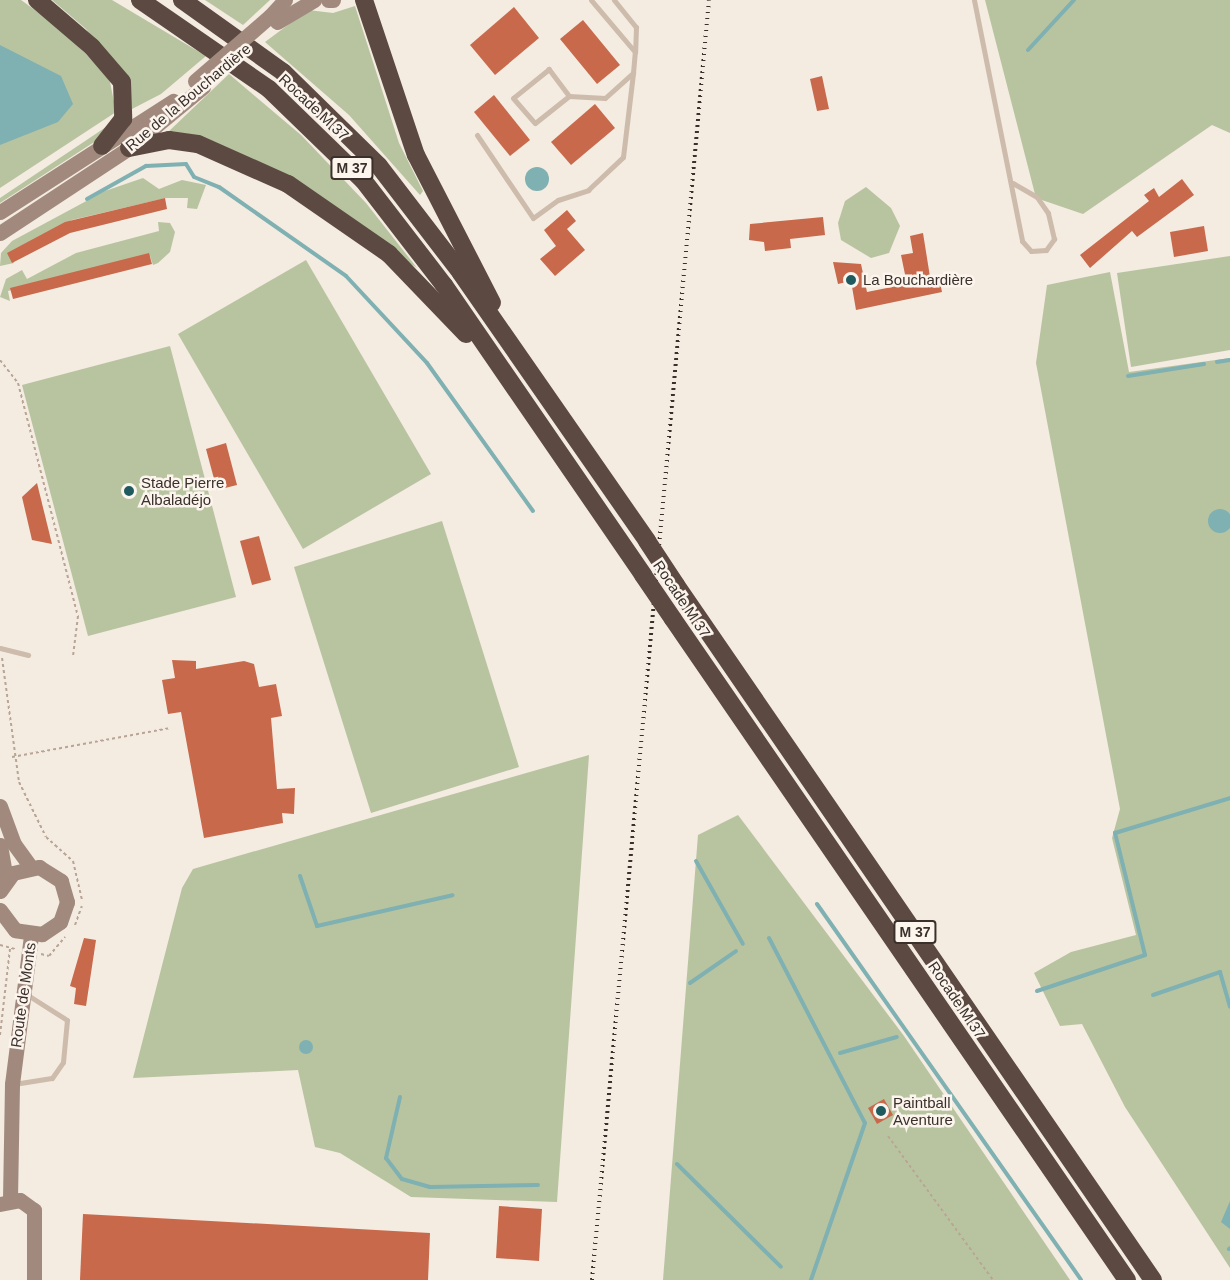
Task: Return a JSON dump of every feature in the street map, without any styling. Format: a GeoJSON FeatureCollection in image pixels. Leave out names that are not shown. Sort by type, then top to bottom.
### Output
{"type":"FeatureCollection","features":[{"type":"Feature","properties":{"kind":"highway"},"geometry":{"type":"LineString","coordinates":[[36,0],[92,47],[122,82],[123,119],[102,146]]}},
{"type":"Feature","properties":{"kind":"highway","name":"Rocade M 37"},"geometry":{"type":"LineString","coordinates":[[140,0],[248,72],[327,142],[412,242],[644,575],[1127,1280]]}},
{"type":"Feature","properties":{"kind":"highway","name":"Rocade M 37"},"geometry":{"type":"LineString","coordinates":[[183,0],[283,72],[355,140],[430,229],[1153,1280]]}},
{"type":"Feature","properties":{"kind":"highway"},"geometry":{"type":"LineString","coordinates":[[364,0],[416,155],[510,343]]}},
{"type":"Feature","properties":{"kind":"highway"},"geometry":{"type":"LineString","coordinates":[[129,148],[169,140],[198,144],[312,198],[388,254],[513,385]]}},
{"type":"Feature","properties":{"kind":"main road","name":"Rue de la Bouchardière"},"geometry":{"type":"LineString","coordinates":[[274,19],[285,0]]}},
{"type":"Feature","properties":{"kind":"main road","name":"Rue de la Bouchardière"},"geometry":{"type":"LineString","coordinates":[[0,233],[129,148],[274,19],[315,0]]}},
{"type":"Feature","properties":{"kind":"main road","name":"Rue de la Bouchardière"},"geometry":{"type":"LineString","coordinates":[[0,212],[199,84]]}},
{"type":"Feature","properties":{"kind":"main road"},"geometry":{"type":"LineString","coordinates":[[0,806],[14,844],[31,867],[53,873],[67,902],[52,929],[31,935],[15,930],[0,910]]}},
{"type":"Feature","properties":{"kind":"main road"},"geometry":{"type":"LineString","coordinates":[[0,845],[3,886],[31,867]]}},
{"type":"Feature","properties":{"kind":"main road","name":"Route de Monts"},"geometry":{"type":"LineString","coordinates":[[31,935],[12,1084],[5,1202],[34,1210],[34,1280]]}},
{"type":"Feature","properties":{"kind":"lane"},"geometry":{"type":"LineString","coordinates":[[591,0],[635,52]]}},
{"type":"Feature","properties":{"kind":"lane"},"geometry":{"type":"LineString","coordinates":[[477,135],[532,218],[558,200],[588,190],[623,157],[636,27],[614,0]]}},
{"type":"Feature","properties":{"kind":"lane"},"geometry":{"type":"LineString","coordinates":[[974,0],[1026,248],[1046,250],[1054,239],[1048,213],[1037,198],[1013,183]]}},
{"type":"Feature","properties":{"kind":"lane"},"geometry":{"type":"LineString","coordinates":[[569,96],[549,69],[513,98],[535,123],[569,96],[605,98],[633,73]]}},
{"type":"Feature","properties":{"kind":"lane"},"geometry":{"type":"LineString","coordinates":[[1,649],[28,655]]}},
{"type":"Feature","properties":{"kind":"lane"},"geometry":{"type":"LineString","coordinates":[[12,1084],[52,1078],[63,1062],[67,1020],[22,992]]}},
{"type":"Feature","properties":{"kind":"path"},"geometry":{"type":"LineString","coordinates":[[0,360],[18,383],[78,616],[73,656]]}},
{"type":"Feature","properties":{"kind":"path"},"geometry":{"type":"LineString","coordinates":[[1,649],[12,757],[46,837],[73,861],[81,883],[77,922],[49,956]]}},
{"type":"Feature","properties":{"kind":"path"},"geometry":{"type":"LineString","coordinates":[[12,757],[170,728]]}},
{"type":"Feature","properties":{"kind":"path","name":"Route de Monts"},"geometry":{"type":"LineString","coordinates":[[0,945],[10,948],[0,1035]]}},
{"type":"Feature","properties":{"kind":"path"},"geometry":{"type":"LineString","coordinates":[[888,1136],[993,1280]]}},
{"type":"Feature","properties":{"kind":"green space"},"geometry":{"type":"Polygon","coordinates":[[[0,0],[21,0],[60,28],[109,77],[116,112],[0,188],[0,0]]]}},
{"type":"Feature","properties":{"kind":"green space"},"geometry":{"type":"Polygon","coordinates":[[[52,0],[112,0],[206,56],[161,94],[132,109],[125,77],[86,29],[52,0]]]}},
{"type":"Feature","properties":{"kind":"green space"},"geometry":{"type":"Polygon","coordinates":[[[205,0],[270,0],[243,25],[205,0]]]}},
{"type":"Feature","properties":{"kind":"green space"},"geometry":{"type":"Polygon","coordinates":[[[985,0],[1230,0],[1230,133],[1212,125],[1083,214],[1036,198],[985,0]]]}},
{"type":"Feature","properties":{"kind":"green space"},"geometry":{"type":"Polygon","coordinates":[[[355,6],[399,143],[423,191],[420,195],[349,115],[265,42],[308,10],[333,13],[355,6]]]}},
{"type":"Feature","properties":{"kind":"green space"},"geometry":{"type":"Polygon","coordinates":[[[229,74],[301,135],[366,203],[417,268],[274,170],[202,138],[166,134],[229,74]]]}},
{"type":"Feature","properties":{"kind":"green space"},"geometry":{"type":"Polygon","coordinates":[[[106,127],[102,137],[0,203],[0,198],[106,127]]]}},
{"type":"Feature","properties":{"kind":"green space"},"geometry":{"type":"Polygon","coordinates":[[[143,178],[159,189],[182,180],[206,185],[197,209],[187,208],[188,198],[166,198],[72,220],[9,254],[14,263],[0,266],[1,253],[12,241],[105,191],[143,178]]]}},
{"type":"Feature","properties":{"kind":"green space"},"geometry":{"type":"Polygon","coordinates":[[[866,187],[891,208],[900,226],[889,253],[871,258],[841,240],[838,223],[845,201],[866,187]]]}},
{"type":"Feature","properties":{"kind":"green space"},"geometry":{"type":"Polygon","coordinates":[[[158,222],[170,223],[175,232],[170,252],[158,263],[153,265],[150,256],[8,291],[10,301],[0,297],[6,279],[22,270],[27,279],[76,253],[159,231],[158,222]]]}},
{"type":"Feature","properties":{"kind":"green space"},"geometry":{"type":"Polygon","coordinates":[[[1230,256],[1230,350],[1131,367],[1117,273],[1230,256]]]}},
{"type":"Feature","properties":{"kind":"green space"},"geometry":{"type":"Polygon","coordinates":[[[306,260],[431,474],[303,549],[178,334],[306,260]]]}},
{"type":"Feature","properties":{"kind":"green space"},"geometry":{"type":"Polygon","coordinates":[[[1110,272],[1129,372],[1230,358],[1230,1268],[1125,1107],[1082,1024],[1060,1026],[1034,973],[1071,952],[1136,935],[1112,838],[1120,809],[1036,363],[1047,285],[1110,272]]]}},
{"type":"Feature","properties":{"kind":"green space","name":"Stade Pierre Albaladéjo"},"geometry":{"type":"Polygon","coordinates":[[[170,346],[236,597],[88,636],[22,385],[170,346]]]}},
{"type":"Feature","properties":{"kind":"green space"},"geometry":{"type":"Polygon","coordinates":[[[442,521],[519,767],[371,813],[294,567],[442,521]]]}},
{"type":"Feature","properties":{"kind":"green space"},"geometry":{"type":"Polygon","coordinates":[[[589,755],[557,1202],[411,1197],[340,1153],[315,1147],[298,1070],[133,1078],[182,888],[193,869],[589,755]]]}},
{"type":"Feature","properties":{"kind":"green space"},"geometry":{"type":"Polygon","coordinates":[[[738,815],[904,1036],[1070,1280],[663,1280],[698,835],[738,815]]]}},
{"type":"Feature","properties":{"kind":"water"},"geometry":{"type":"Polygon","coordinates":[[[0,45],[61,76],[73,104],[58,122],[0,145],[0,45]]]}},
{"type":"Feature","properties":{"kind":"water"},"geometry":{"type":"Polygon","coordinates":[[[537,167],[542,168],[548,174],[548,184],[542,190],[537,191],[532,190],[526,184],[525,179],[526,174],[532,168],[537,167]]]}},
{"type":"Feature","properties":{"kind":"water"},"geometry":{"type":"Polygon","coordinates":[[[1220,509],[1225,510],[1231,516],[1231,526],[1225,532],[1220,533],[1215,532],[1209,526],[1208,521],[1209,516],[1215,510],[1220,509]]]}},
{"type":"Feature","properties":{"kind":"water"},"geometry":{"type":"Polygon","coordinates":[[[303,1040],[309,1040],[313,1047],[309,1054],[303,1054],[299,1050],[299,1044],[303,1040]]]}},
{"type":"Feature","properties":{"kind":"water"},"geometry":{"type":"Polygon","coordinates":[[[1230,1201],[1230,1229],[1221,1222],[1230,1201]]]}},
{"type":"Feature","properties":{"kind":"building"},"geometry":{"type":"Polygon","coordinates":[[[514,7],[539,38],[495,75],[470,45],[514,7]]]}},
{"type":"Feature","properties":{"kind":"building"},"geometry":{"type":"Polygon","coordinates":[[[583,20],[620,65],[597,84],[560,39],[583,20]]]}},
{"type":"Feature","properties":{"kind":"building"},"geometry":{"type":"Polygon","coordinates":[[[822,76],[829,109],[817,111],[810,79],[822,76]]]}},
{"type":"Feature","properties":{"kind":"building"},"geometry":{"type":"Polygon","coordinates":[[[494,95],[530,140],[510,156],[474,112],[494,95]]]}},
{"type":"Feature","properties":{"kind":"building"},"geometry":{"type":"Polygon","coordinates":[[[595,104],[615,128],[571,165],[551,142],[595,104]]]}},
{"type":"Feature","properties":{"kind":"building"},"geometry":{"type":"Polygon","coordinates":[[[1182,179],[1194,195],[1137,237],[1132,231],[1090,268],[1080,255],[1149,201],[1144,195],[1154,188],[1159,197],[1182,179]]]}},
{"type":"Feature","properties":{"kind":"building"},"geometry":{"type":"Polygon","coordinates":[[[165,198],[167,209],[70,233],[12,263],[7,253],[65,222],[165,198]]]}},
{"type":"Feature","properties":{"kind":"building"},"geometry":{"type":"Polygon","coordinates":[[[567,210],[576,221],[567,229],[585,250],[555,276],[540,259],[556,246],[544,230],[567,210]]]}},
{"type":"Feature","properties":{"kind":"building"},"geometry":{"type":"Polygon","coordinates":[[[823,217],[825,235],[790,239],[791,248],[765,251],[764,242],[749,240],[750,224],[823,217]]]}},
{"type":"Feature","properties":{"kind":"building"},"geometry":{"type":"Polygon","coordinates":[[[1204,226],[1208,251],[1174,257],[1170,232],[1204,226]]]}},
{"type":"Feature","properties":{"kind":"building","name":"La Bouchardière"},"geometry":{"type":"Polygon","coordinates":[[[923,233],[931,283],[940,282],[942,292],[856,310],[851,281],[838,284],[833,262],[861,264],[867,292],[907,284],[901,255],[913,253],[910,236],[923,233]]]}},
{"type":"Feature","properties":{"kind":"building"},"geometry":{"type":"Polygon","coordinates":[[[149,253],[152,264],[13,299],[10,288],[149,253]]]}},
{"type":"Feature","properties":{"kind":"building"},"geometry":{"type":"Polygon","coordinates":[[[226,443],[237,485],[217,490],[206,449],[226,443]]]}},
{"type":"Feature","properties":{"kind":"building"},"geometry":{"type":"Polygon","coordinates":[[[37,483],[52,544],[32,540],[22,497],[37,483]]]}},
{"type":"Feature","properties":{"kind":"building"},"geometry":{"type":"Polygon","coordinates":[[[259,536],[271,580],[252,585],[240,541],[259,536]]]}},
{"type":"Feature","properties":{"kind":"building"},"geometry":{"type":"Polygon","coordinates":[[[172,660],[196,661],[196,669],[244,661],[254,664],[259,687],[276,684],[282,716],[271,718],[277,789],[295,788],[294,814],[282,813],[283,823],[204,838],[181,712],[168,714],[162,680],[175,678],[172,660]]]}},
{"type":"Feature","properties":{"kind":"building"},"geometry":{"type":"Polygon","coordinates":[[[84,938],[96,940],[86,1006],[74,1004],[76,988],[70,986],[84,938]]]}},
{"type":"Feature","properties":{"kind":"building","name":"Paintball Aventure"},"geometry":{"type":"Polygon","coordinates":[[[884,1099],[893,1115],[877,1124],[868,1108],[884,1099]]]}},
{"type":"Feature","properties":{"kind":"building"},"geometry":{"type":"Polygon","coordinates":[[[499,1206],[542,1209],[539,1261],[496,1258],[499,1206]]]}},
{"type":"Feature","properties":{"kind":"building"},"geometry":{"type":"Polygon","coordinates":[[[83,1214],[430,1233],[428,1280],[80,1280],[83,1214]]]}},
{"type":"Feature","properties":{"kind":"waterway"},"geometry":{"type":"LineString","coordinates":[[1028,50],[1074,0]]}},
{"type":"Feature","properties":{"kind":"waterway"},"geometry":{"type":"LineString","coordinates":[[146,166],[186,164],[194,177],[219,187],[346,276],[427,363],[533,511]]}},
{"type":"Feature","properties":{"kind":"waterway"},"geometry":{"type":"LineString","coordinates":[[87,199],[146,166]]}},
{"type":"Feature","properties":{"kind":"waterway"},"geometry":{"type":"LineString","coordinates":[[1217,362],[1230,360]]}},
{"type":"Feature","properties":{"kind":"waterway"},"geometry":{"type":"LineString","coordinates":[[1128,376],[1204,364]]}},
{"type":"Feature","properties":{"kind":"waterway"},"geometry":{"type":"LineString","coordinates":[[1037,991],[1145,955],[1115,833],[1230,798]]}},
{"type":"Feature","properties":{"kind":"waterway"},"geometry":{"type":"LineString","coordinates":[[696,861],[743,944]]}},
{"type":"Feature","properties":{"kind":"waterway"},"geometry":{"type":"LineString","coordinates":[[300,876],[317,926],[453,895]]}},
{"type":"Feature","properties":{"kind":"waterway"},"geometry":{"type":"LineString","coordinates":[[817,904],[1081,1280]]}},
{"type":"Feature","properties":{"kind":"waterway"},"geometry":{"type":"LineString","coordinates":[[769,938],[865,1123],[811,1280]]}},
{"type":"Feature","properties":{"kind":"waterway"},"geometry":{"type":"LineString","coordinates":[[690,983],[736,951]]}},
{"type":"Feature","properties":{"kind":"waterway"},"geometry":{"type":"LineString","coordinates":[[1153,995],[1220,972],[1230,1007]]}},
{"type":"Feature","properties":{"kind":"waterway"},"geometry":{"type":"LineString","coordinates":[[840,1053],[897,1037]]}},
{"type":"Feature","properties":{"kind":"waterway"},"geometry":{"type":"LineString","coordinates":[[400,1097],[386,1158],[402,1179],[430,1187],[538,1185]]}},
{"type":"Feature","properties":{"kind":"waterway"},"geometry":{"type":"LineString","coordinates":[[677,1164],[781,1267]]}},
{"type":"Feature","properties":{"kind":"railway"},"geometry":{"type":"LineString","coordinates":[[592,1280],[709,0]]}},
{"type":"Feature","properties":{"kind":"place","name":"La Bouchardière"},"geometry":{"type":"Point","coordinates":[851,280]}},
{"type":"Feature","properties":{"kind":"place","name":"Stade Pierre Albaladéjo"},"geometry":{"type":"Point","coordinates":[129,491]}},
{"type":"Feature","properties":{"kind":"place","name":"Paintball Aventure"},"geometry":{"type":"Point","coordinates":[881,1111]}}]}
